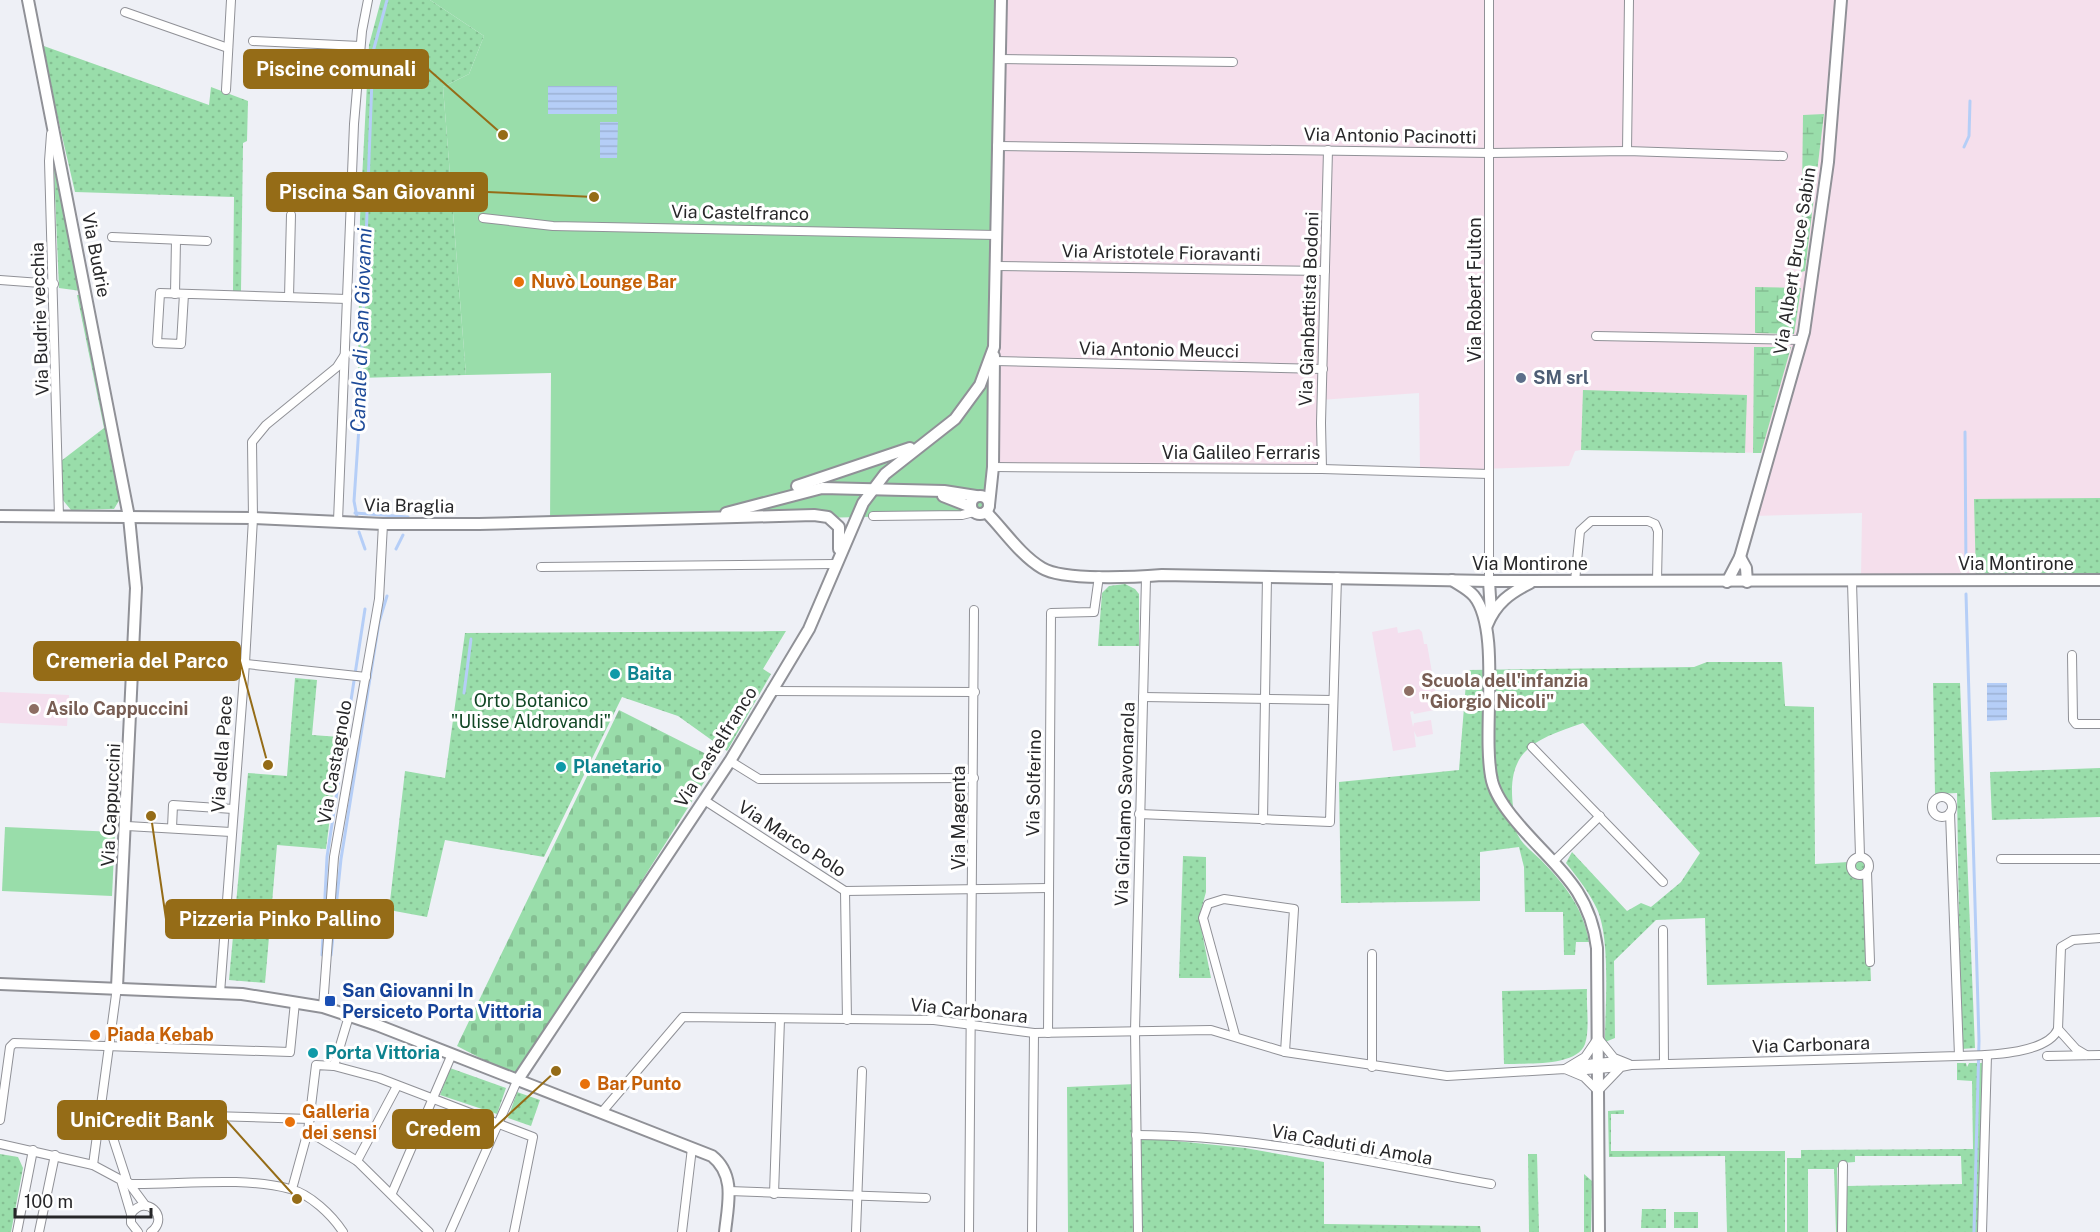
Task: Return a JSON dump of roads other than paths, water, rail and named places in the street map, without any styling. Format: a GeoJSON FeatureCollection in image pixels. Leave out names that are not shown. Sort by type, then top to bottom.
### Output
{"type":"FeatureCollection","features":[{"type":"Feature","properties":{"kind":"street","name":"Via Budrie"},"geometry":{"type":"LineString","coordinates":[[28,0],[129,517]]}},
{"type":"Feature","properties":{"kind":"street"},"geometry":{"type":"LineString","coordinates":[[226,90],[231,0]]}},
{"type":"Feature","properties":{"kind":"street"},"geometry":{"type":"LineString","coordinates":[[338,521],[354,124],[360,46],[368,0]]}},
{"type":"Feature","properties":{"kind":"street","name":"Via Castelfranco"},"geometry":{"type":"LineString","coordinates":[[988,508],[993,467],[1001,0]]}},
{"type":"Feature","properties":{"kind":"street","name":"Via Robert Fulton"},"geometry":{"type":"LineString","coordinates":[[1489,581],[1490,0]]}},
{"type":"Feature","properties":{"kind":"street"},"geometry":{"type":"LineString","coordinates":[[1627,151],[1629,0]]}},
{"type":"Feature","properties":{"kind":"street","name":"Via Albert Bruce Sabin"},"geometry":{"type":"LineString","coordinates":[[1727,582],[1740,557],[1801,340],[1828,162],[1840,0]]}},
{"type":"Feature","properties":{"kind":"street"},"geometry":{"type":"LineString","coordinates":[[125,12],[228,48]]}},
{"type":"Feature","properties":{"kind":"street"},"geometry":{"type":"LineString","coordinates":[[253,41],[360,46]]}},
{"type":"Feature","properties":{"kind":"street"},"geometry":{"type":"LineString","coordinates":[[999,59],[1233,62]]}},
{"type":"Feature","properties":{"kind":"street","name":"Via Budrie vecchia"},"geometry":{"type":"LineString","coordinates":[[53,122],[49,161],[60,516]]}},
{"type":"Feature","properties":{"kind":"street","name":"Via Antonio Pacinotti"},"geometry":{"type":"LineString","coordinates":[[997,146],[1491,153],[1627,151],[1783,156]]}},
{"type":"Feature","properties":{"kind":"street","name":"Via Gianbattista Bodoni"},"geometry":{"type":"LineString","coordinates":[[1322,469],[1328,150]]}},
{"type":"Feature","properties":{"kind":"street"},"geometry":{"type":"LineString","coordinates":[[289,297],[291,215]]}},
{"type":"Feature","properties":{"kind":"street","name":"Via Castelfranco"},"geometry":{"type":"LineString","coordinates":[[483,218],[553,226],[996,235]]}},
{"type":"Feature","properties":{"kind":"street"},"geometry":{"type":"LineString","coordinates":[[112,237],[207,241]]}},
{"type":"Feature","properties":{"kind":"street"},"geometry":{"type":"LineString","coordinates":[[176,240],[179,294],[182,344],[157,343],[160,293],[179,294],[347,299]]}},
{"type":"Feature","properties":{"kind":"street","name":"Via Aristotele Fioravanti"},"geometry":{"type":"LineString","coordinates":[[996,266],[1326,271]]}},
{"type":"Feature","properties":{"kind":"street"},"geometry":{"type":"LineString","coordinates":[[0,280],[54,284]]}},
{"type":"Feature","properties":{"kind":"street"},"geometry":{"type":"LineString","coordinates":[[1596,336],[1801,340]]}},
{"type":"Feature","properties":{"kind":"street","name":"Via Castelfranco"},"geometry":{"type":"LineString","coordinates":[[517,1081],[730,761],[809,629],[836,561],[863,503],[873,488],[901,461],[954,419],[980,385],[994,347]]}},
{"type":"Feature","properties":{"kind":"street"},"geometry":{"type":"LineString","coordinates":[[252,518],[252,442],[260,430],[338,367],[346,352]]}},
{"type":"Feature","properties":{"kind":"street","name":"Via Antonio Meucci"},"geometry":{"type":"LineString","coordinates":[[995,361],[1323,369]]}},
{"type":"Feature","properties":{"kind":"street"},"geometry":{"type":"LineString","coordinates":[[320,381],[337,378],[344,389]]}},
{"type":"Feature","properties":{"kind":"street","name":"Via Castelfranco"},"geometry":{"type":"LineString","coordinates":[[687,518],[867,465],[910,448],[938,433]]}},
{"type":"Feature","properties":{"kind":"street","name":"Via Galileo Ferraris"},"geometry":{"type":"LineString","coordinates":[[993,467],[1322,469],[1489,474]]}},
{"type":"Feature","properties":{"kind":"street"},"geometry":{"type":"LineString","coordinates":[[873,488],[922,490],[974,505],[979,514],[988,508]]}},
{"type":"Feature","properties":{"kind":"street","name":"Via Braglia"},"geometry":{"type":"LineString","coordinates":[[687,518],[728,512],[808,490],[873,488]]}},
{"type":"Feature","properties":{"kind":"street","name":"Via Montirone"},"geometry":{"type":"LineString","coordinates":[[974,505],[983,496],[988,508],[1040,568],[1053,574],[1146,578],[1161,575],[1489,581],[1852,582],[2100,579]]}},
{"type":"Feature","properties":{"kind":"street"},"geometry":{"type":"LineString","coordinates":[[873,516],[962,515],[974,505]]}},
{"type":"Feature","properties":{"kind":"street","name":"Via Braglia"},"geometry":{"type":"LineString","coordinates":[[0,516],[252,518],[383,524],[814,515],[828,517],[839,527],[841,537],[836,561]]}},
{"type":"Feature","properties":{"kind":"street","name":"Via Cappuccini"},"geometry":{"type":"LineString","coordinates":[[117,987],[135,652],[136,588],[129,517]]}},
{"type":"Feature","properties":{"kind":"street","name":"Via della Pace"},"geometry":{"type":"LineString","coordinates":[[220,993],[252,518]]}},
{"type":"Feature","properties":{"kind":"street"},"geometry":{"type":"LineString","coordinates":[[1575,581],[1580,531],[1591,521],[1648,521],[1655,524],[1658,531],[1657,581]]}},
{"type":"Feature","properties":{"kind":"street","name":"Via Castagnolo"},"geometry":{"type":"LineString","coordinates":[[322,1007],[334,857],[358,676],[379,599],[383,524]]}},
{"type":"Feature","properties":{"kind":"street"},"geometry":{"type":"LineString","coordinates":[[1740,557],[1746,568],[1747,582]]}},
{"type":"Feature","properties":{"kind":"street"},"geometry":{"type":"LineString","coordinates":[[541,567],[836,561]]}},
{"type":"Feature","properties":{"kind":"street","name":"Via Solferino"},"geometry":{"type":"LineString","coordinates":[[1048,1033],[1051,613],[1094,612],[1099,576]]}},
{"type":"Feature","properties":{"kind":"street"},"geometry":{"type":"LineString","coordinates":[[1263,820],[1267,576]]}},
{"type":"Feature","properties":{"kind":"street"},"geometry":{"type":"LineString","coordinates":[[1139,814],[1330,822],[1337,577]]}},
{"type":"Feature","properties":{"kind":"street","name":"Via Girolamo Savonarola"},"geometry":{"type":"LineString","coordinates":[[1138,1232],[1134,1031],[1146,578]]}},
{"type":"Feature","properties":{"kind":"street"},"geometry":{"type":"LineString","coordinates":[[1451,580],[1475,597],[1487,619]]}},
{"type":"Feature","properties":{"kind":"street"},"geometry":{"type":"LineString","coordinates":[[1489,581],[1488,743],[1492,782],[1501,802],[1581,896],[1595,928],[1599,1232]]}},
{"type":"Feature","properties":{"kind":"street"},"geometry":{"type":"LineString","coordinates":[[1487,619],[1509,593],[1533,581]]}},
{"type":"Feature","properties":{"kind":"street"},"geometry":{"type":"LineString","coordinates":[[1852,582],[1860,856]]}},
{"type":"Feature","properties":{"kind":"street","name":"Via Magenta"},"geometry":{"type":"LineString","coordinates":[[969,1232],[974,890],[974,610]]}},
{"type":"Feature","properties":{"kind":"street"},"geometry":{"type":"LineString","coordinates":[[135,652],[358,676]]}},
{"type":"Feature","properties":{"kind":"street"},"geometry":{"type":"LineString","coordinates":[[2072,655],[2073,720],[2076,724],[2100,724]]}},
{"type":"Feature","properties":{"kind":"street"},"geometry":{"type":"LineString","coordinates":[[771,691],[975,692]]}},
{"type":"Feature","properties":{"kind":"street"},"geometry":{"type":"LineString","coordinates":[[1143,697],[1333,700]]}},
{"type":"Feature","properties":{"kind":"street"},"geometry":{"type":"LineString","coordinates":[[1532,747],[1662,882]]}},
{"type":"Feature","properties":{"kind":"street"},"geometry":{"type":"LineString","coordinates":[[730,761],[759,779],[974,778]]}},
{"type":"Feature","properties":{"kind":"street","name":"Via Marco Polo"},"geometry":{"type":"LineString","coordinates":[[704,800],[845,891],[1048,888]]}},
{"type":"Feature","properties":{"kind":"street"},"geometry":{"type":"LineString","coordinates":[[172,828],[173,805],[233,809]]}},
{"type":"Feature","properties":{"kind":"street"},"geometry":{"type":"LineString","coordinates":[[1950,813],[1959,1056]]}},
{"type":"Feature","properties":{"kind":"street"},"geometry":{"type":"LineString","coordinates":[[1553,862],[1600,816]]}},
{"type":"Feature","properties":{"kind":"street"},"geometry":{"type":"LineString","coordinates":[[127,826],[231,832]]}},
{"type":"Feature","properties":{"kind":"street"},"geometry":{"type":"LineString","coordinates":[[1860,856],[1869,862],[1867,872],[1870,962]]}},
{"type":"Feature","properties":{"kind":"street"},"geometry":{"type":"LineString","coordinates":[[1860,856],[1852,861],[1851,869],[1858,875],[1867,872]]}},
{"type":"Feature","properties":{"kind":"street"},"geometry":{"type":"LineString","coordinates":[[2001,859],[2100,858]]}},
{"type":"Feature","properties":{"kind":"street"},"geometry":{"type":"LineString","coordinates":[[845,891],[847,1020]]}},
{"type":"Feature","properties":{"kind":"street"},"geometry":{"type":"LineString","coordinates":[[1235,1035],[1203,918],[1208,904],[1224,898],[1294,909],[1285,1052]]}},
{"type":"Feature","properties":{"kind":"street"},"geometry":{"type":"LineString","coordinates":[[1663,930],[1664,1064]]}},
{"type":"Feature","properties":{"kind":"street"},"geometry":{"type":"LineString","coordinates":[[2086,1055],[2076,1049],[2058,1029],[2061,947],[2073,940],[2100,938]]}},
{"type":"Feature","properties":{"kind":"street"},"geometry":{"type":"LineString","coordinates":[[1372,954],[1372,1067]]}},
{"type":"Feature","properties":{"kind":"street"},"geometry":{"type":"LineString","coordinates":[[0,990],[14,983]]}},
{"type":"Feature","properties":{"kind":"street"},"geometry":{"type":"LineString","coordinates":[[0,984],[220,993],[295,1002],[322,1007],[349,1016],[712,1155],[722,1164],[727,1174],[729,1191],[725,1232]]}},
{"type":"Feature","properties":{"kind":"street"},"geometry":{"type":"LineString","coordinates":[[93,1164],[95,1135],[111,1046],[117,987]]}},
{"type":"Feature","properties":{"kind":"street"},"geometry":{"type":"LineString","coordinates":[[0,1120],[10,1047],[14,1042],[290,1052],[295,1002]]}},
{"type":"Feature","properties":{"kind":"street"},"geometry":{"type":"LineString","coordinates":[[334,1066],[349,1016]]}},
{"type":"Feature","properties":{"kind":"street","name":"Via Carbonara"},"geometry":{"type":"LineString","coordinates":[[602,1112],[683,1017],[934,1020],[1035,1033],[1185,1029],[1235,1035],[1285,1052],[1372,1067],[1447,1076],[1574,1068]]}},
{"type":"Feature","properties":{"kind":"street"},"geometry":{"type":"LineString","coordinates":[[774,1194],[780,1019]]}},
{"type":"Feature","properties":{"kind":"street","name":"Via Carbonara"},"geometry":{"type":"LineString","coordinates":[[1620,1064],[2001,1054],[2042,1044],[2055,1037],[2058,1029]]}},
{"type":"Feature","properties":{"kind":"street"},"geometry":{"type":"LineString","coordinates":[[1032,1232],[1035,1033]]}},
{"type":"Feature","properties":{"kind":"street"},"geometry":{"type":"LineString","coordinates":[[1598,1038],[1620,1064]]}},
{"type":"Feature","properties":{"kind":"street"},"geometry":{"type":"LineString","coordinates":[[1574,1068],[1586,1057],[1598,1038]]}},
{"type":"Feature","properties":{"kind":"street"},"geometry":{"type":"LineString","coordinates":[[392,1193],[452,1054]]}},
{"type":"Feature","properties":{"kind":"street"},"geometry":{"type":"LineString","coordinates":[[1982,1232],[1987,1055]]}},
{"type":"Feature","properties":{"kind":"street"},"geometry":{"type":"LineString","coordinates":[[2047,1056],[2100,1055]]}},
{"type":"Feature","properties":{"kind":"street"},"geometry":{"type":"LineString","coordinates":[[1574,1068],[1620,1064]]}},
{"type":"Feature","properties":{"kind":"street"},"geometry":{"type":"LineString","coordinates":[[1598,1092],[1620,1064]]}},
{"type":"Feature","properties":{"kind":"street"},"geometry":{"type":"LineString","coordinates":[[292,1189],[308,1131],[316,1065],[334,1066],[500,1122],[533,1137],[514,1232]]}},
{"type":"Feature","properties":{"kind":"street"},"geometry":{"type":"LineString","coordinates":[[1574,1068],[1598,1092]]}},
{"type":"Feature","properties":{"kind":"street"},"geometry":{"type":"LineString","coordinates":[[856,1232],[862,1071]]}},
{"type":"Feature","properties":{"kind":"street"},"geometry":{"type":"LineString","coordinates":[[450,1232],[517,1081]]}},
{"type":"Feature","properties":{"kind":"street"},"geometry":{"type":"LineString","coordinates":[[357,1161],[397,1086]]}},
{"type":"Feature","properties":{"kind":"street"},"geometry":{"type":"LineString","coordinates":[[95,1135],[159,1122],[211,1116],[310,1119]]}},
{"type":"Feature","properties":{"kind":"street"},"geometry":{"type":"LineString","coordinates":[[308,1131],[357,1161],[429,1232]]}},
{"type":"Feature","properties":{"kind":"street"},"geometry":{"type":"LineString","coordinates":[[111,1132],[125,1181],[131,1223],[138,1232]]}},
{"type":"Feature","properties":{"kind":"street","name":"Via Caduti di Amola"},"geometry":{"type":"LineString","coordinates":[[1136,1135],[1187,1136],[1318,1150],[1491,1184]]}},
{"type":"Feature","properties":{"kind":"street"},"geometry":{"type":"LineString","coordinates":[[0,1144],[93,1164],[125,1181],[145,1205],[157,1212],[159,1221],[154,1231]]}},
{"type":"Feature","properties":{"kind":"street"},"geometry":{"type":"LineString","coordinates":[[682,1232],[692,1148]]}},
{"type":"Feature","properties":{"kind":"street"},"geometry":{"type":"LineString","coordinates":[[17,1232],[33,1150]]}},
{"type":"Feature","properties":{"kind":"street"},"geometry":{"type":"LineString","coordinates":[[39,1232],[55,1155]]}},
{"type":"Feature","properties":{"kind":"street"},"geometry":{"type":"LineString","coordinates":[[1842,1232],[1843,1165]]}},
{"type":"Feature","properties":{"kind":"street"},"geometry":{"type":"LineString","coordinates":[[125,1181],[257,1185],[292,1189],[310,1199],[343,1232]]}},
{"type":"Feature","properties":{"kind":"street"},"geometry":{"type":"LineString","coordinates":[[729,1191],[926,1198]]}},
{"type":"Feature","properties":{"kind":"street"},"geometry":{"type":"LineString","coordinates":[[131,1214],[140,1206],[145,1205]]}},
{"type":"Feature","properties":{"kind":"water"},"geometry":{"type":"Polygon","coordinates":[[[548,86],[617,86],[617,114],[548,114],[548,86]]]}},
{"type":"Feature","properties":{"kind":"water"},"geometry":{"type":"Polygon","coordinates":[[[600,122],[618,122],[617,158],[600,158],[600,122]]]}},
{"type":"Feature","properties":{"kind":"water"},"geometry":{"type":"Polygon","coordinates":[[[1987,683],[2007,683],[2007,720],[1987,721],[1987,683]]]}},
{"type":"Feature","properties":{"kind":"waterway","name":"Canale di San Giovanni"},"geometry":{"type":"LineString","coordinates":[[357,517],[354,501],[359,427],[373,52],[387,0]]}},
{"type":"Feature","properties":{"kind":"waterway"},"geometry":{"type":"LineString","coordinates":[[1964,147],[1969,136],[1970,101]]}},
{"type":"Feature","properties":{"kind":"waterway"},"geometry":{"type":"LineString","coordinates":[[1965,432],[1966,570]]}},
{"type":"Feature","properties":{"kind":"waterway"},"geometry":{"type":"LineString","coordinates":[[355,513],[408,517],[410,521]]}},
{"type":"Feature","properties":{"kind":"waterway","name":"Canale di San Giovanni"},"geometry":{"type":"LineString","coordinates":[[359,532],[365,549]]}},
{"type":"Feature","properties":{"kind":"waterway"},"geometry":{"type":"LineString","coordinates":[[396,549],[403,535]]}},
{"type":"Feature","properties":{"kind":"waterway"},"geometry":{"type":"LineString","coordinates":[[1966,594],[1979,1041],[1974,1232]]}},
{"type":"Feature","properties":{"kind":"waterway"},"geometry":{"type":"LineString","coordinates":[[331,955],[341,859],[379,622],[387,596]]}},
{"type":"Feature","properties":{"kind":"waterway","name":"Canale di San Giovanni"},"geometry":{"type":"LineString","coordinates":[[322,955],[327,857],[365,609]]}},
{"type":"Feature","properties":{"kind":"waterway"},"geometry":{"type":"LineString","coordinates":[[464,693],[471,639]]}},
{"type":"Feature","properties":{"kind":"place","name":"Piscine comunali"},"geometry":{"type":"Point","coordinates":[503,135]}},
{"type":"Feature","properties":{"kind":"place","name":"Piscina San Giovanni"},"geometry":{"type":"Point","coordinates":[594,197]}},
{"type":"Feature","properties":{"kind":"place","name":"Nuvò Lounge Bar"},"geometry":{"type":"Point","coordinates":[519,282]}},
{"type":"Feature","properties":{"kind":"place","name":"SM srl"},"geometry":{"type":"Point","coordinates":[1521,378]}},
{"type":"Feature","properties":{"kind":"place","name":"Baita"},"geometry":{"type":"Point","coordinates":[615,674]}},
{"type":"Feature","properties":{"kind":"place","name":"Scuola dell'infanzia \"Giorgio Nicoli\""},"geometry":{"type":"Point","coordinates":[1409,691]}},
{"type":"Feature","properties":{"kind":"place","name":"Asilo Cappuccini"},"geometry":{"type":"Point","coordinates":[34,709]}},
{"type":"Feature","properties":{"kind":"place","name":"Cremeria del Parco"},"geometry":{"type":"Point","coordinates":[268,765]}},
{"type":"Feature","properties":{"kind":"place","name":"Planetario"},"geometry":{"type":"Point","coordinates":[561,767]}},
{"type":"Feature","properties":{"kind":"place","name":"Pizzeria Pinko Pallino"},"geometry":{"type":"Point","coordinates":[151,816]}},
{"type":"Feature","properties":{"kind":"place","name":"San Giovanni In Persiceto Porta Vittoria"},"geometry":{"type":"Point","coordinates":[330,1001]}},
{"type":"Feature","properties":{"kind":"place","name":"Piada Kebab"},"geometry":{"type":"Point","coordinates":[95,1035]}},
{"type":"Feature","properties":{"kind":"place","name":"Porta Vittoria"},"geometry":{"type":"Point","coordinates":[313,1053]}},
{"type":"Feature","properties":{"kind":"place","name":"Credem"},"geometry":{"type":"Point","coordinates":[556,1071]}},
{"type":"Feature","properties":{"kind":"place","name":"Bar Punto"},"geometry":{"type":"Point","coordinates":[585,1084]}},
{"type":"Feature","properties":{"kind":"place","name":"Galleria dei sensi"},"geometry":{"type":"Point","coordinates":[290,1122]}},
{"type":"Feature","properties":{"kind":"place","name":"UniCredit Bank"},"geometry":{"type":"Point","coordinates":[297,1199]}},
{"type":"Feature","properties":{"kind":"park label","name":"Orto Botanico \"Ulisse Aldrovandi\""},"geometry":{"type":"Point","coordinates":[531,711]}}]}
